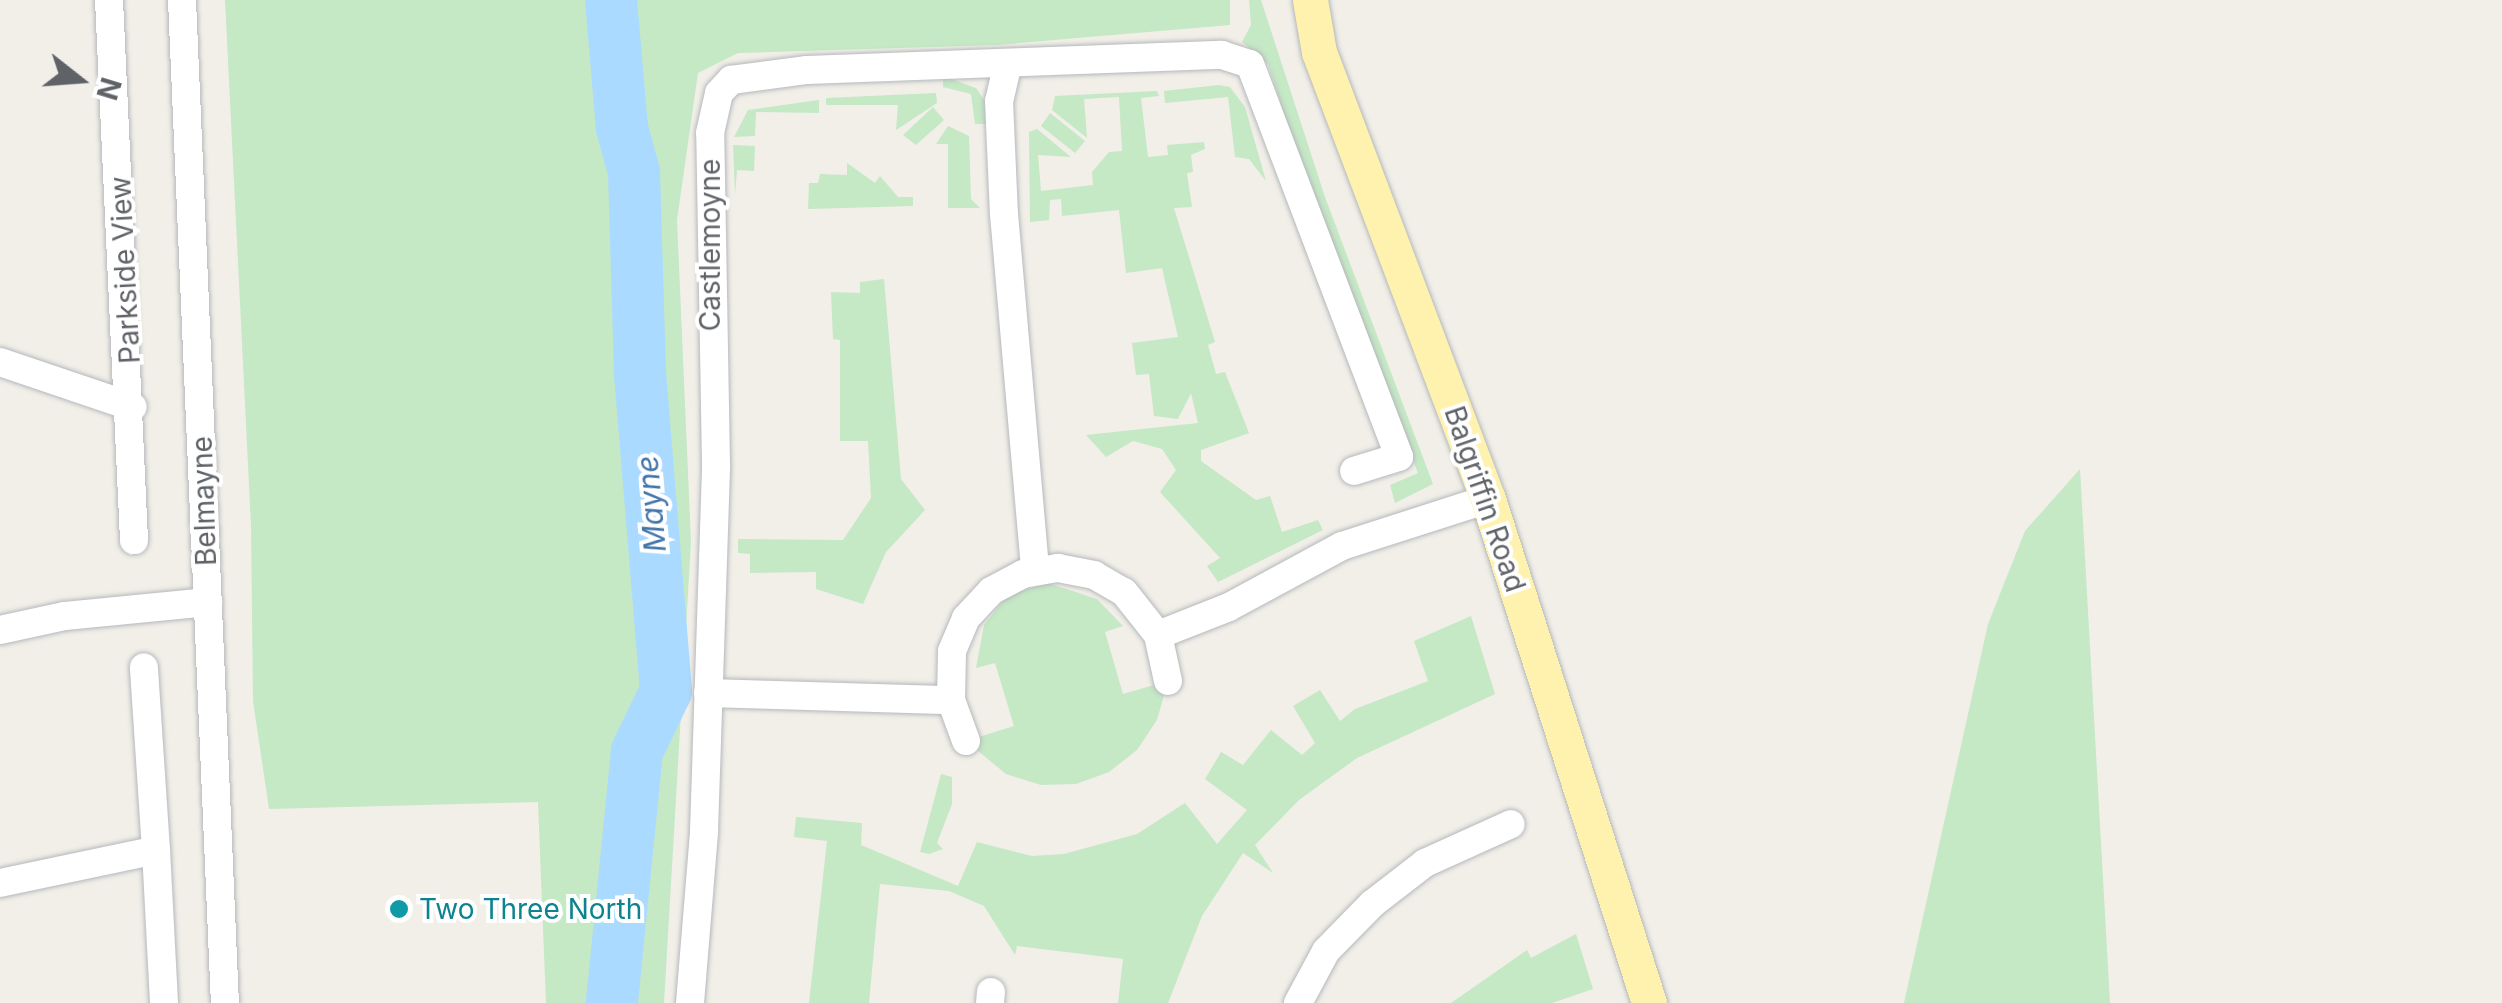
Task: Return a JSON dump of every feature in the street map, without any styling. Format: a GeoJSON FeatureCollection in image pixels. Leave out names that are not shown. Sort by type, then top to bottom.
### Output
{"type":"FeatureCollection","features":[{"type":"Feature","properties":{"kind":"main road","name":"Balgriffin Road"},"geometry":{"type":"LineString","coordinates":[[1310,0],[1319,52],[1488,499],[1649,1003]]}},
{"type":"Feature","properties":{"kind":"street","name":"Parkside View"},"geometry":{"type":"LineString","coordinates":[[109,0],[132,407],[134,540]]}},
{"type":"Feature","properties":{"kind":"street","name":"Belmayne"},"geometry":{"type":"LineString","coordinates":[[182,0],[225,1003]]}},
{"type":"Feature","properties":{"kind":"street","name":"Castlemoyne"},"geometry":{"type":"LineString","coordinates":[[690,1003],[716,464],[707,232],[710,133],[720,92],[731,80],[751,74],[1006,67],[1222,55],[1250,64],[1399,457],[1354,471]]}},
{"type":"Feature","properties":{"kind":"street"},"geometry":{"type":"LineString","coordinates":[[1006,67],[999,101],[1004,214],[1034,571]]}},
{"type":"Feature","properties":{"kind":"street"},"geometry":{"type":"LineString","coordinates":[[0,362],[132,407]]}},
{"type":"Feature","properties":{"kind":"street"},"geometry":{"type":"LineString","coordinates":[[1158,635],[1229,607],[1342,546],[1488,499]]}},
{"type":"Feature","properties":{"kind":"street"},"geometry":{"type":"LineString","coordinates":[[966,741],[951,700],[952,651],[966,618],[991,591],[1034,571],[1094,575],[1124,592],[1158,635],[1168,681]]}},
{"type":"Feature","properties":{"kind":"street"},"geometry":{"type":"LineString","coordinates":[[0,630],[65,616],[208,602]]}},
{"type":"Feature","properties":{"kind":"street"},"geometry":{"type":"LineString","coordinates":[[144,667],[164,1003]]}},
{"type":"Feature","properties":{"kind":"street"},"geometry":{"type":"LineString","coordinates":[[708,692],[951,700]]}},
{"type":"Feature","properties":{"kind":"street"},"geometry":{"type":"LineString","coordinates":[[1298,1003],[1326,951],[1372,904],[1425,863],[1511,824]]}},
{"type":"Feature","properties":{"kind":"street"},"geometry":{"type":"LineString","coordinates":[[0,883],[156,850]]}},
{"type":"Feature","properties":{"kind":"green space"},"geometry":{"type":"Polygon","coordinates":[[[225,0],[1230,0],[1230,25],[997,45],[738,53],[698,73],[677,220],[691,542],[664,1003],[546,1003],[538,802],[269,809],[253,701],[251,525],[225,0]]]}},
{"type":"Feature","properties":{"kind":"green space"},"geometry":{"type":"Polygon","coordinates":[[[1249,0],[1261,0],[1325,197],[1433,484],[1395,503],[1390,485],[1418,473],[1310,195],[1268,64],[1242,42],[1251,25],[1249,0]]]}},
{"type":"Feature","properties":{"kind":"green space"},"geometry":{"type":"Polygon","coordinates":[[[943,76],[976,88],[986,103],[986,124],[975,124],[971,94],[943,87],[943,76]]]}},
{"type":"Feature","properties":{"kind":"green space"},"geometry":{"type":"Polygon","coordinates":[[[1230,87],[1245,107],[1266,181],[1249,159],[1235,157],[1228,97],[1165,103],[1164,91],[1230,87]]]}},
{"type":"Feature","properties":{"kind":"green space"},"geometry":{"type":"Polygon","coordinates":[[[1157,91],[1159,96],[1141,98],[1148,157],[1168,155],[1167,145],[1204,142],[1205,149],[1191,155],[1193,172],[1187,173],[1192,207],[1174,208],[1215,342],[1208,345],[1216,374],[1225,372],[1249,433],[1201,450],[1201,461],[1256,500],[1270,496],[1282,532],[1318,520],[1323,530],[1218,582],[1207,566],[1220,558],[1160,492],[1176,470],[1162,449],[1133,441],[1106,457],[1086,435],[1198,423],[1191,393],[1178,419],[1154,416],[1149,374],[1136,375],[1132,343],[1178,337],[1162,268],[1126,273],[1119,210],[1062,216],[1061,199],[1050,200],[1049,220],[1030,222],[1029,132],[1037,129],[1071,157],[1038,155],[1041,191],[1093,185],[1092,172],[1109,152],[1122,151],[1119,97],[1084,99],[1087,138],[1052,110],[1055,96],[1157,91]]]}},
{"type":"Feature","properties":{"kind":"green space"},"geometry":{"type":"Polygon","coordinates":[[[936,93],[937,103],[896,130],[898,105],[826,105],[826,98],[936,93]]]}},
{"type":"Feature","properties":{"kind":"green space"},"geometry":{"type":"Polygon","coordinates":[[[819,100],[819,113],[756,112],[755,136],[734,137],[748,110],[819,100]]]}},
{"type":"Feature","properties":{"kind":"green space"},"geometry":{"type":"Polygon","coordinates":[[[933,107],[944,120],[916,145],[903,135],[933,107]]]}},
{"type":"Feature","properties":{"kind":"green space"},"geometry":{"type":"Polygon","coordinates":[[[1050,113],[1085,141],[1075,153],[1041,126],[1050,113]]]}},
{"type":"Feature","properties":{"kind":"green space"},"geometry":{"type":"Polygon","coordinates":[[[948,126],[969,136],[971,199],[980,208],[948,208],[948,144],[936,144],[948,126]]]}},
{"type":"Feature","properties":{"kind":"green space"},"geometry":{"type":"Polygon","coordinates":[[[733,145],[755,146],[754,171],[737,170],[735,195],[733,145]]]}},
{"type":"Feature","properties":{"kind":"green space"},"geometry":{"type":"Polygon","coordinates":[[[847,163],[875,183],[880,176],[898,197],[913,197],[913,206],[808,209],[809,183],[818,183],[820,174],[847,175],[847,163]]]}},
{"type":"Feature","properties":{"kind":"green space"},"geometry":{"type":"Polygon","coordinates":[[[884,279],[901,479],[925,510],[886,552],[863,604],[816,589],[816,572],[750,573],[750,554],[738,553],[738,539],[843,540],[871,498],[868,441],[840,441],[840,340],[833,339],[831,292],[860,293],[860,282],[884,279]]]}},
{"type":"Feature","properties":{"kind":"green space"},"geometry":{"type":"Polygon","coordinates":[[[2080,469],[2110,1003],[1904,1003],[1988,624],[2025,531],[2080,469]]]}},
{"type":"Feature","properties":{"kind":"green space"},"geometry":{"type":"Polygon","coordinates":[[[1048,583],[1097,599],[1123,626],[1105,632],[1123,694],[1168,681],[1157,720],[1137,750],[1109,772],[1076,784],[1041,785],[1006,774],[966,741],[1014,726],[995,663],[976,668],[984,625],[1008,595],[1048,583]]]}},
{"type":"Feature","properties":{"kind":"green space"},"geometry":{"type":"Polygon","coordinates":[[[1471,616],[1495,694],[1357,758],[1299,800],[1255,845],[1273,873],[1243,853],[1202,916],[1168,1003],[1118,1003],[1123,959],[1017,946],[1015,955],[984,906],[949,891],[880,884],[869,1003],[809,1003],[827,841],[794,837],[796,817],[862,823],[861,845],[958,886],[977,842],[1032,856],[1064,854],[1137,834],[1185,803],[1217,844],[1247,810],[1205,779],[1221,752],[1243,765],[1271,730],[1302,755],[1315,743],[1293,706],[1320,690],[1340,721],[1355,709],[1428,681],[1414,641],[1471,616]]]}},
{"type":"Feature","properties":{"kind":"green space"},"geometry":{"type":"Polygon","coordinates":[[[941,774],[952,777],[952,804],[937,843],[943,849],[929,854],[920,852],[941,774]]]}},
{"type":"Feature","properties":{"kind":"green space"},"geometry":{"type":"Polygon","coordinates":[[[1576,934],[1593,989],[1552,1003],[1451,1003],[1527,950],[1531,958],[1576,934]]]}},
{"type":"Feature","properties":{"kind":"waterway","name":"Mayne"},"geometry":{"type":"LineString","coordinates":[[611,0],[622,128],[634,172],[640,374],[666,691],[637,751],[612,1003]]}},
{"type":"Feature","properties":{"kind":"place","name":"Two Three North"},"geometry":{"type":"Point","coordinates":[399,909]}}]}
